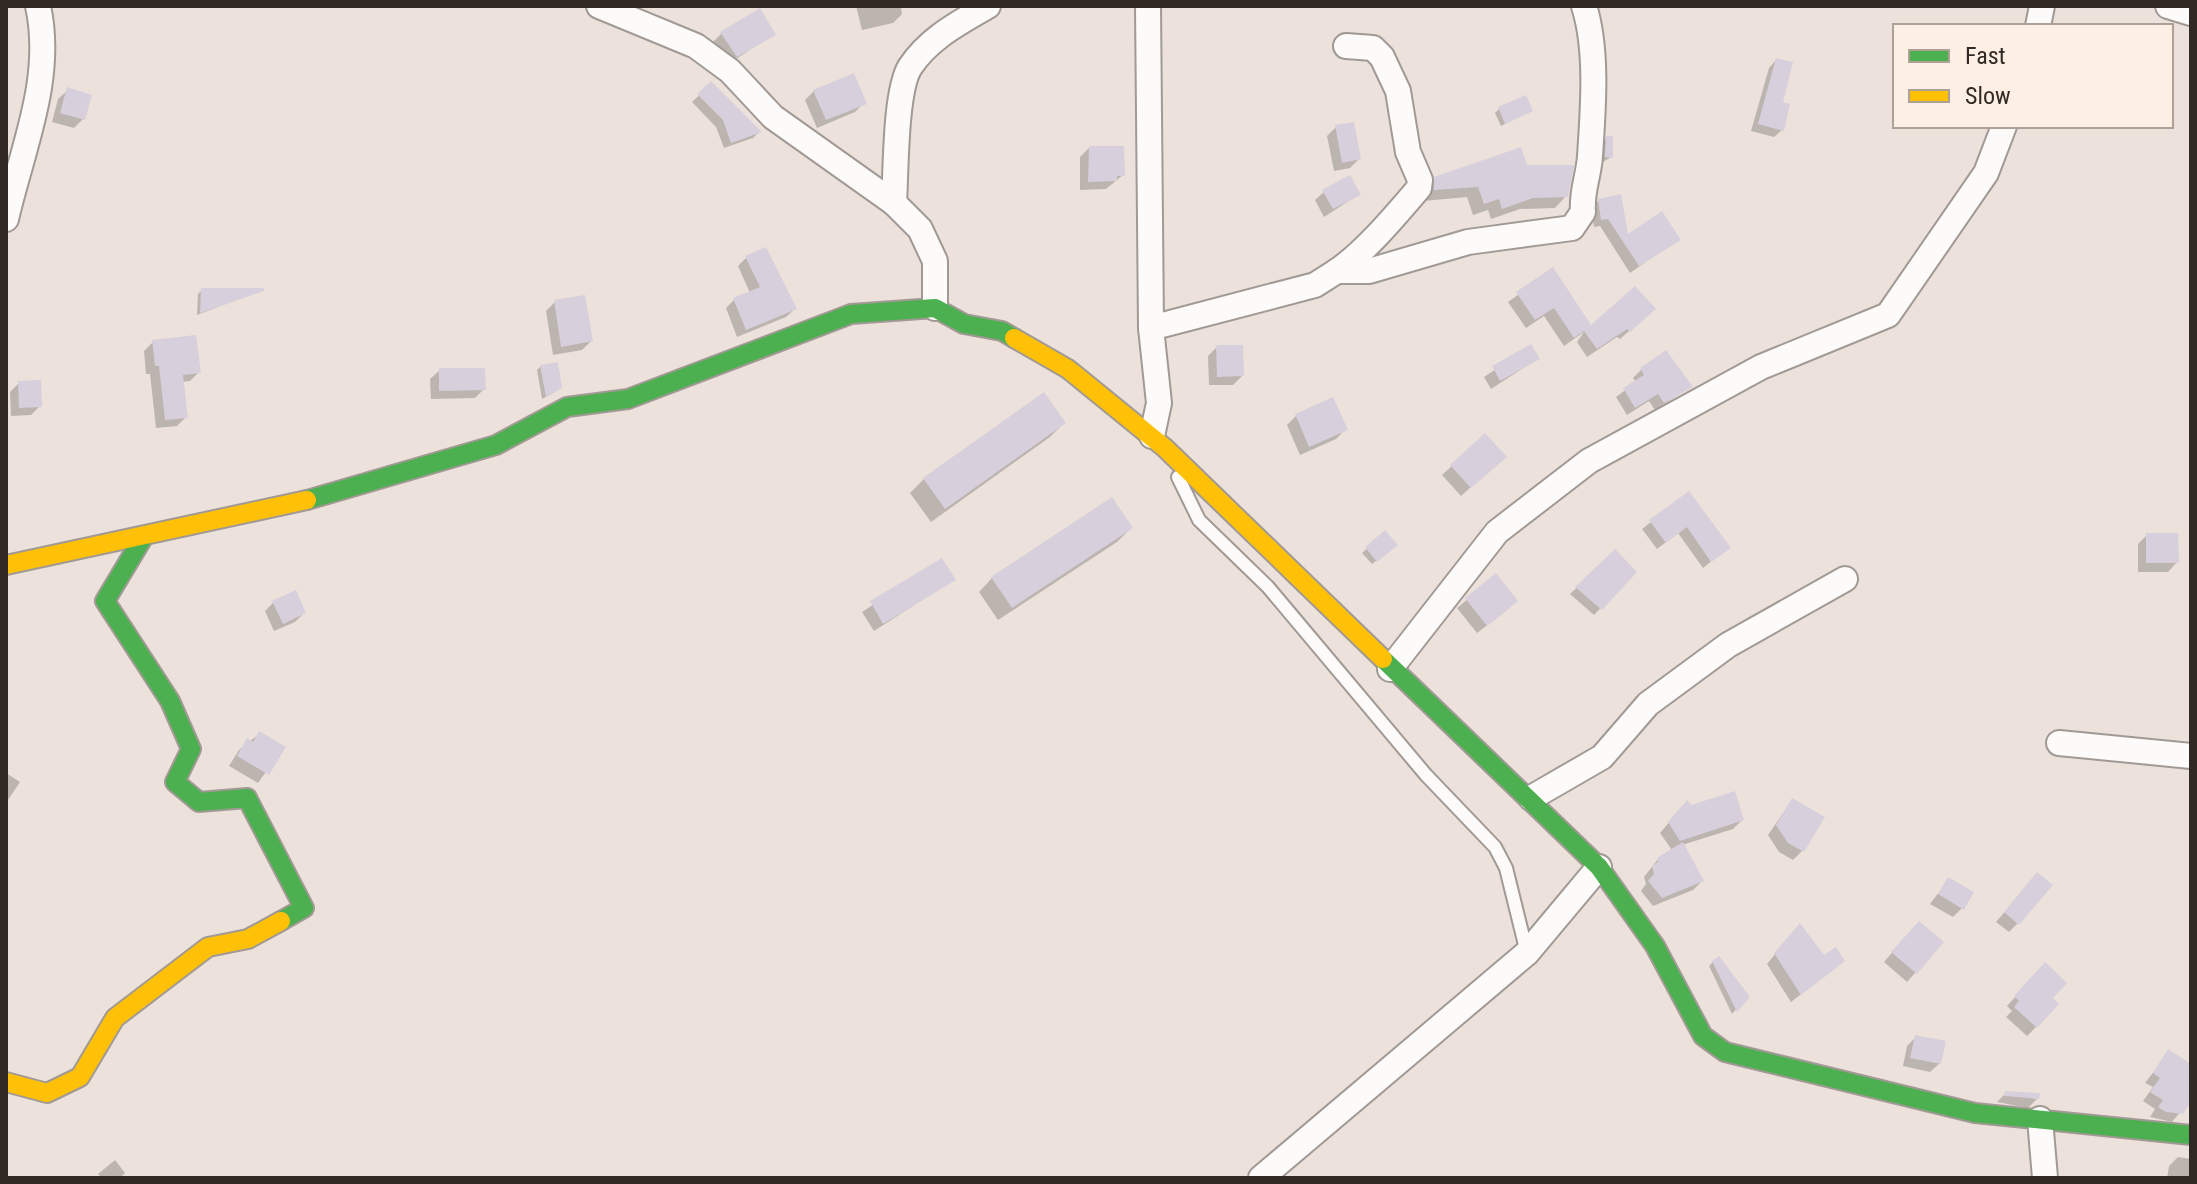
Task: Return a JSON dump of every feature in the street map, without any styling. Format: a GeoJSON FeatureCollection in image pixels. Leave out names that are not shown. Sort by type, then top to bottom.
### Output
{"type":"FeatureCollection","features":[{"type":"Feature","properties":{"kind":"street"},"geometry":{"type":"LineString","coordinates":[[6,219],[32,126],[41,78],[38,6]]}},
{"type":"Feature","properties":{"kind":"street"},"geometry":{"type":"LineString","coordinates":[[894,203],[905,77],[923,51],[948,29],[988,6]]}},
{"type":"Feature","properties":{"kind":"street"},"geometry":{"type":"LineString","coordinates":[[1148,6],[1151,328],[1159,403],[1158,442]]}},
{"type":"Feature","properties":{"kind":"street"},"geometry":{"type":"LineString","coordinates":[[1337,271],[1369,271],[1468,242],[1572,228],[1583,212],[1582,199],[1590,159],[1590,44],[1584,6]]}},
{"type":"Feature","properties":{"kind":"street"},"geometry":{"type":"LineString","coordinates":[[2168,6],[2191,13]]}},
{"type":"Feature","properties":{"kind":"street"},"geometry":{"type":"LineString","coordinates":[[609,8],[696,46],[730,71],[773,117],[894,203],[920,229],[935,261],[935,308]]}},
{"type":"Feature","properties":{"kind":"street"},"geometry":{"type":"LineString","coordinates":[[1151,328],[1315,285],[1360,255],[1374,234],[1419,188],[1420,180],[1408,152],[1403,105],[1382,57],[1373,48],[1346,46]]}},
{"type":"Feature","properties":{"kind":"street"},"geometry":{"type":"LineString","coordinates":[[1390,669],[1497,532],[1589,461],[1761,367],[1888,315],[1986,173],[2003,128]]}},
{"type":"Feature","properties":{"kind":"street"},"geometry":{"type":"LineString","coordinates":[[6,565],[281,508],[496,445],[533,428],[567,407],[628,399],[851,314],[935,308],[964,324],[1002,331],[1068,369],[1158,442],[1390,669],[1531,798],[1599,867],[1655,946],[1703,1036],[1725,1052],[1845,1084],[1909,1095],[1975,1113],[2191,1135]]}},
{"type":"Feature","properties":{"kind":"street"},"geometry":{"type":"LineString","coordinates":[[6,1082],[47,1093],[80,1077],[115,1018],[208,947],[248,939],[304,908],[247,798],[199,802],[175,782],[191,749],[170,701],[105,601],[144,536]]}},
{"type":"Feature","properties":{"kind":"street"},"geometry":{"type":"LineString","coordinates":[[1531,798],[1602,757],[1648,704],[1728,645],[1845,579]]}},
{"type":"Feature","properties":{"kind":"street"},"geometry":{"type":"LineString","coordinates":[[2059,743],[2191,756]]}},
{"type":"Feature","properties":{"kind":"street"},"geometry":{"type":"LineString","coordinates":[[1261,1178],[1527,953],[1599,867]]}},
{"type":"Feature","properties":{"kind":"street"},"geometry":{"type":"LineString","coordinates":[[2040,1119],[2045,1178]]}},
{"type":"Feature","properties":{"kind":"lane"},"geometry":{"type":"LineString","coordinates":[[1158,442],[1199,520],[1268,587],[1426,775],[1495,847],[1506,868],[1527,953]]}},
{"type":"Feature","properties":{"kind":"building"},"geometry":{"type":"Polygon","coordinates":[[[760,8],[776,35],[737,57],[720,32],[760,8]]]}},
{"type":"Feature","properties":{"kind":"building"},"geometry":{"type":"Polygon","coordinates":[[[1776,58],[1793,62],[1783,102],[1790,104],[1784,131],[1758,124],[1776,58]]]}},
{"type":"Feature","properties":{"kind":"building"},"geometry":{"type":"Polygon","coordinates":[[[854,73],[867,104],[826,120],[813,90],[854,73]]]}},
{"type":"Feature","properties":{"kind":"building"},"geometry":{"type":"Polygon","coordinates":[[[711,81],[762,132],[731,143],[723,120],[697,94],[711,81]]]}},
{"type":"Feature","properties":{"kind":"building"},"geometry":{"type":"Polygon","coordinates":[[[67,87],[92,95],[85,120],[60,113],[67,87]]]}},
{"type":"Feature","properties":{"kind":"building"},"geometry":{"type":"Polygon","coordinates":[[[1526,95],[1533,111],[1505,124],[1498,107],[1526,95]]]}},
{"type":"Feature","properties":{"kind":"building"},"geometry":{"type":"Polygon","coordinates":[[[1354,122],[1361,159],[1342,163],[1335,125],[1354,122]]]}},
{"type":"Feature","properties":{"kind":"building"},"geometry":{"type":"Polygon","coordinates":[[[1606,136],[1613,136],[1613,158],[1605,157],[1606,136]]]}},
{"type":"Feature","properties":{"kind":"building"},"geometry":{"type":"Polygon","coordinates":[[[1089,146],[1124,146],[1125,176],[1117,176],[1117,181],[1088,182],[1089,146]]]}},
{"type":"Feature","properties":{"kind":"building"},"geometry":{"type":"Polygon","coordinates":[[[1521,147],[1527,165],[1574,165],[1568,197],[1533,198],[1502,209],[1499,199],[1484,204],[1478,187],[1434,190],[1434,177],[1521,147]]]}},
{"type":"Feature","properties":{"kind":"building"},"geometry":{"type":"Polygon","coordinates":[[[1350,175],[1361,195],[1333,209],[1322,190],[1350,175]]]}},
{"type":"Feature","properties":{"kind":"building"},"geometry":{"type":"Polygon","coordinates":[[[1621,194],[1628,234],[1662,211],[1681,240],[1639,266],[1608,219],[1601,220],[1598,199],[1621,194]]]}},
{"type":"Feature","properties":{"kind":"building"},"geometry":{"type":"Polygon","coordinates":[[[766,247],[797,309],[746,330],[733,298],[760,287],[745,256],[766,247]]]}},
{"type":"Feature","properties":{"kind":"building"},"geometry":{"type":"Polygon","coordinates":[[[1553,267],[1591,325],[1635,286],[1656,309],[1630,332],[1627,329],[1597,349],[1584,331],[1588,328],[1574,338],[1554,308],[1535,320],[1516,292],[1553,267]]]}},
{"type":"Feature","properties":{"kind":"building"},"geometry":{"type":"Polygon","coordinates":[[[201,288],[264,288],[264,291],[200,313],[201,288]]]}},
{"type":"Feature","properties":{"kind":"building"},"geometry":{"type":"Polygon","coordinates":[[[585,295],[593,341],[561,347],[554,300],[585,295]]]}},
{"type":"Feature","properties":{"kind":"building"},"geometry":{"type":"Polygon","coordinates":[[[196,335],[201,373],[183,375],[188,418],[165,420],[159,366],[155,366],[152,340],[196,335]]]}},
{"type":"Feature","properties":{"kind":"building"},"geometry":{"type":"Polygon","coordinates":[[[1531,344],[1540,359],[1500,381],[1492,366],[1531,344]]]}},
{"type":"Feature","properties":{"kind":"building"},"geometry":{"type":"Polygon","coordinates":[[[1216,345],[1243,345],[1244,376],[1217,377],[1216,345]]]}},
{"type":"Feature","properties":{"kind":"building"},"geometry":{"type":"Polygon","coordinates":[[[1666,350],[1693,387],[1664,403],[1658,394],[1635,408],[1623,388],[1644,375],[1640,368],[1666,350]]]}},
{"type":"Feature","properties":{"kind":"building"},"geometry":{"type":"Polygon","coordinates":[[[558,362],[562,388],[546,397],[540,365],[558,362]]]}},
{"type":"Feature","properties":{"kind":"building"},"geometry":{"type":"Polygon","coordinates":[[[439,368],[485,368],[486,390],[439,391],[439,368]]]}},
{"type":"Feature","properties":{"kind":"building"},"geometry":{"type":"Polygon","coordinates":[[[41,380],[42,407],[19,408],[18,381],[41,380]]]}},
{"type":"Feature","properties":{"kind":"building"},"geometry":{"type":"Polygon","coordinates":[[[1044,392],[1066,423],[945,509],[923,478],[1044,392]]]}},
{"type":"Feature","properties":{"kind":"building"},"geometry":{"type":"Polygon","coordinates":[[[1333,397],[1348,430],[1309,447],[1295,414],[1333,397]]]}},
{"type":"Feature","properties":{"kind":"building"},"geometry":{"type":"Polygon","coordinates":[[[1485,433],[1507,457],[1471,488],[1450,465],[1485,433]]]}},
{"type":"Feature","properties":{"kind":"building"},"geometry":{"type":"Polygon","coordinates":[[[1689,491],[1731,548],[1711,562],[1687,527],[1666,543],[1649,520],[1689,491]]]}},
{"type":"Feature","properties":{"kind":"building"},"geometry":{"type":"Polygon","coordinates":[[[1112,497],[1133,528],[1012,608],[991,577],[1112,497]]]}},
{"type":"Feature","properties":{"kind":"building"},"geometry":{"type":"Polygon","coordinates":[[[1385,530],[1398,545],[1377,562],[1365,547],[1385,530]]]}},
{"type":"Feature","properties":{"kind":"building"},"geometry":{"type":"Polygon","coordinates":[[[2146,533],[2178,533],[2179,563],[2146,563],[2146,533]]]}},
{"type":"Feature","properties":{"kind":"building"},"geometry":{"type":"Polygon","coordinates":[[[1615,549],[1637,572],[1602,610],[1575,587],[1615,549]]]}},
{"type":"Feature","properties":{"kind":"building"},"geometry":{"type":"Polygon","coordinates":[[[942,558],[956,580],[883,624],[870,601],[942,558]]]}},
{"type":"Feature","properties":{"kind":"building"},"geometry":{"type":"Polygon","coordinates":[[[1496,573],[1518,601],[1487,626],[1465,598],[1496,573]]]}},
{"type":"Feature","properties":{"kind":"building"},"geometry":{"type":"Polygon","coordinates":[[[296,590],[306,613],[283,624],[272,601],[296,590]]]}},
{"type":"Feature","properties":{"kind":"building"},"geometry":{"type":"Polygon","coordinates":[[[259,731],[286,747],[269,775],[237,756],[247,738],[253,742],[259,731]]]}},
{"type":"Feature","properties":{"kind":"building"},"geometry":{"type":"Polygon","coordinates":[[[1735,791],[1744,820],[1680,841],[1668,822],[1687,800],[1691,805],[1735,791]]]}},
{"type":"Feature","properties":{"kind":"building"},"geometry":{"type":"Polygon","coordinates":[[[1792,798],[1825,817],[1804,852],[1788,843],[1776,825],[1792,798]]]}},
{"type":"Feature","properties":{"kind":"building"},"geometry":{"type":"Polygon","coordinates":[[[1683,842],[1704,881],[1662,898],[1648,881],[1654,874],[1652,866],[1658,862],[1658,857],[1683,842]]]}},
{"type":"Feature","properties":{"kind":"building"},"geometry":{"type":"Polygon","coordinates":[[[2037,872],[2053,885],[2019,925],[2004,912],[2037,872]]]}},
{"type":"Feature","properties":{"kind":"building"},"geometry":{"type":"Polygon","coordinates":[[[1948,877],[1974,892],[1964,910],[1938,894],[1948,877]]]}},
{"type":"Feature","properties":{"kind":"building"},"geometry":{"type":"Polygon","coordinates":[[[1919,921],[1944,942],[1917,974],[1891,952],[1919,921]]]}},
{"type":"Feature","properties":{"kind":"building"},"geometry":{"type":"Polygon","coordinates":[[[1800,923],[1824,955],[1836,947],[1845,961],[1801,995],[1774,953],[1800,923]]]}},
{"type":"Feature","properties":{"kind":"building"},"geometry":{"type":"Polygon","coordinates":[[[1719,956],[1750,997],[1737,1012],[1712,961],[1719,956]]]}},
{"type":"Feature","properties":{"kind":"building"},"geometry":{"type":"Polygon","coordinates":[[[2045,962],[2067,983],[2053,998],[2059,1004],[2037,1028],[2014,1007],[2019,1001],[2014,996],[2045,962]]]}},
{"type":"Feature","properties":{"kind":"building"},"geometry":{"type":"Polygon","coordinates":[[[1915,1035],[1946,1041],[1941,1064],[1910,1058],[1915,1035]]]}},
{"type":"Feature","properties":{"kind":"building"},"geometry":{"type":"Polygon","coordinates":[[[2168,1049],[2191,1064],[2191,1102],[2183,1114],[2166,1112],[2158,1107],[2163,1100],[2150,1092],[2160,1078],[2153,1073],[2168,1049]]]}},
{"type":"Feature","properties":{"kind":"building"},"geometry":{"type":"Polygon","coordinates":[[[2005,1091],[2040,1093],[2039,1099],[2004,1096],[2005,1091]]]}},
{"type":"Feature","properties":{"kind":"traffic: fast"},"geometry":{"type":"LineString","coordinates":[[307,500],[496,445],[567,407],[628,399],[851,314],[935,308],[964,324],[1002,331],[1014,338]]}},
{"type":"Feature","properties":{"kind":"traffic: fast"},"geometry":{"type":"LineString","coordinates":[[144,536],[105,601],[170,701],[191,749],[175,782],[199,802],[247,798],[304,908],[281,921]]}},
{"type":"Feature","properties":{"kind":"traffic: fast"},"geometry":{"type":"LineString","coordinates":[[1383,659],[1599,867],[1655,946],[1703,1036],[1725,1052],[1975,1113],[2191,1135]]}},
{"type":"Feature","properties":{"kind":"traffic: slow"},"geometry":{"type":"LineString","coordinates":[[1014,338],[1068,369],[1165,448],[1383,659]]}},
{"type":"Feature","properties":{"kind":"traffic: slow"},"geometry":{"type":"LineString","coordinates":[[6,565],[307,500]]}},
{"type":"Feature","properties":{"kind":"traffic: slow"},"geometry":{"type":"LineString","coordinates":[[6,1082],[47,1093],[80,1077],[115,1018],[208,947],[248,939],[281,921]]}}]}
